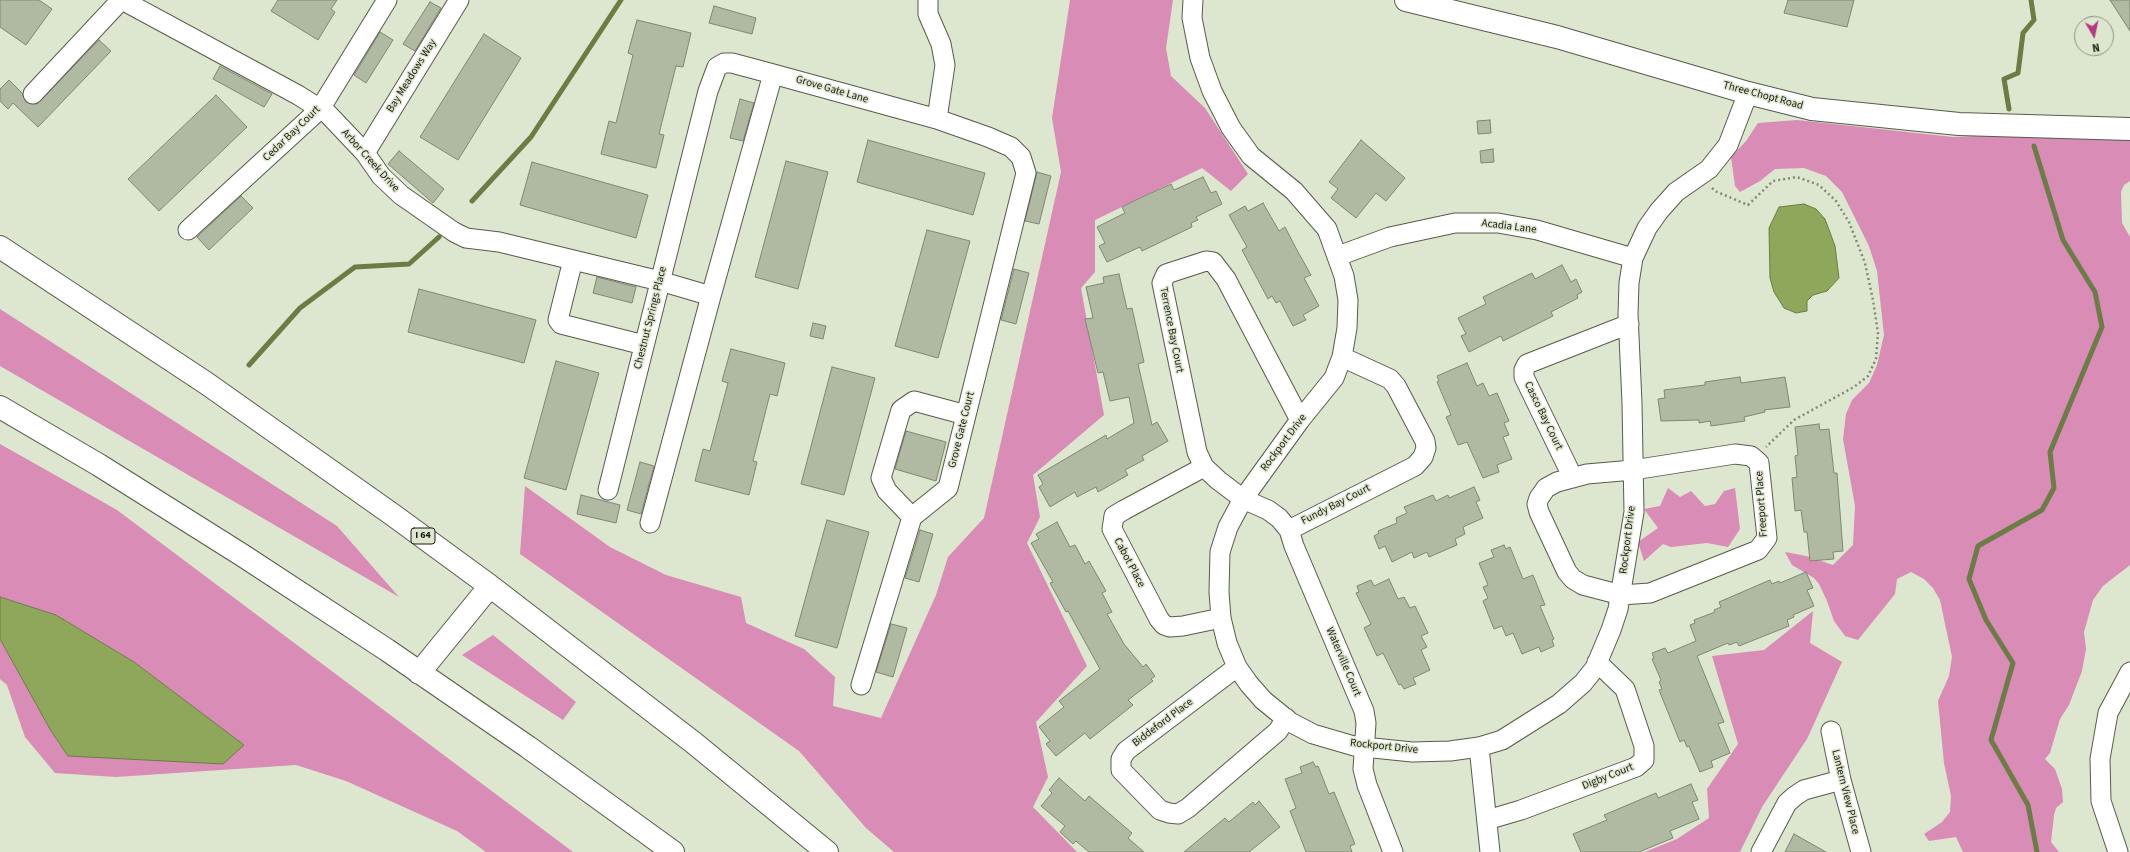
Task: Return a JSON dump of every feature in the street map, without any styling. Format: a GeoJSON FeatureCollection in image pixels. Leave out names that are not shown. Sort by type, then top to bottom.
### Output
{"type":"FeatureCollection","features":[{"type":"Feature","properties":{"kind":"main road","name":"Three Chopt Road"},"geometry":{"type":"LineString","coordinates":[[1406,0],[1557,37],[1748,93],[1812,109],[1891,119],[1958,124],[2130,129]]}},
{"type":"Feature","properties":{"kind":"main road","name":"I 64"},"geometry":{"type":"LineString","coordinates":[[0,246],[206,383],[387,510],[490,586],[694,743],[827,852]]}},
{"type":"Feature","properties":{"kind":"main road"},"geometry":{"type":"LineString","coordinates":[[0,407],[99,466],[242,555],[528,747],[673,852]]}},
{"type":"Feature","properties":{"kind":"main road"},"geometry":{"type":"LineString","coordinates":[[419,673],[490,586]]}},
{"type":"Feature","properties":{"kind":"street"},"geometry":{"type":"LineString","coordinates":[[33,94],[121,0]]}},
{"type":"Feature","properties":{"kind":"street","name":"Arbor Creek Drive"},"geometry":{"type":"LineString","coordinates":[[121,0],[328,114],[365,153],[381,176],[401,195],[454,232],[466,238],[499,242],[660,281],[711,296]]}},
{"type":"Feature","properties":{"kind":"street","name":"Cedar Bay Court"},"geometry":{"type":"LineString","coordinates":[[188,230],[320,109],[387,0]]}},
{"type":"Feature","properties":{"kind":"street","name":"Bay Meadows Way"},"geometry":{"type":"LineString","coordinates":[[365,153],[459,0]]}},
{"type":"Feature","properties":{"kind":"street"},"geometry":{"type":"LineString","coordinates":[[928,0],[928,14],[941,44],[945,65],[937,119]]}},
{"type":"Feature","properties":{"kind":"street","name":"Rockport Drive"},"geometry":{"type":"LineString","coordinates":[[1194,0],[1192,18],[1200,58],[1212,91],[1231,128],[1251,156],[1294,191],[1327,229],[1344,276],[1348,300],[1348,328],[1342,357],[1334,378],[1300,420],[1243,499],[1228,527],[1220,552],[1219,592],[1221,618],[1227,643],[1237,667],[1263,700],[1286,718],[1313,734],[1364,748],[1412,752],[1450,751],[1479,747],[1502,740],[1558,704],[1583,683],[1597,662],[1611,630],[1621,595],[1634,512],[1629,324],[1629,283],[1633,258],[1647,228],[1659,211],[1676,192],[1709,169],[1728,145],[1748,93]]}},
{"type":"Feature","properties":{"kind":"street","name":"Grove Gate Lane"},"geometry":{"type":"LineString","coordinates":[[694,146],[708,91],[717,67],[724,63],[732,63],[937,119],[1005,145],[1021,157]]}},
{"type":"Feature","properties":{"kind":"street"},"geometry":{"type":"LineString","coordinates":[[650,523],[773,74]]}},
{"type":"Feature","properties":{"kind":"street","name":"Chestnut Springs Place"},"geometry":{"type":"LineString","coordinates":[[608,490],[694,146]]}},
{"type":"Feature","properties":{"kind":"street","name":"Grove Gate Court"},"geometry":{"type":"LineString","coordinates":[[912,517],[948,488],[1026,173],[1021,157]]}},
{"type":"Feature","properties":{"kind":"street","name":"Acadia Lane"},"geometry":{"type":"LineString","coordinates":[[1338,256],[1383,239],[1410,232],[1474,222],[1498,223],[1537,230],[1633,258]]}},
{"type":"Feature","properties":{"kind":"street"},"geometry":{"type":"LineString","coordinates":[[573,260],[558,320],[561,324],[644,345]]}},
{"type":"Feature","properties":{"kind":"street","name":"Terrence Bay Court"},"geometry":{"type":"LineString","coordinates":[[1204,468],[1192,437],[1162,283],[1166,274],[1206,261],[1213,262],[1226,279],[1300,420]]}},
{"type":"Feature","properties":{"kind":"street","name":"Casco Bay Court"},"geometry":{"type":"LineString","coordinates":[[1573,478],[1524,377],[1524,370],[1527,364],[1629,324]]}},
{"type":"Feature","properties":{"kind":"street","name":"Fundy Bay Court"},"geometry":{"type":"LineString","coordinates":[[1289,530],[1415,466],[1423,457],[1426,448],[1425,440],[1396,386],[1390,379],[1342,357]]}},
{"type":"Feature","properties":{"kind":"street"},"geometry":{"type":"LineString","coordinates":[[862,685],[912,517],[887,491],[881,478],[902,410],[914,401],[966,415]]}},
{"type":"Feature","properties":{"kind":"street","name":"Freeport Place"},"geometry":{"type":"LineString","coordinates":[[1735,454],[1751,456],[1759,463],[1767,538],[1764,544],[1758,550],[1650,593],[1621,595],[1583,585],[1573,579],[1567,572],[1539,512],[1539,498],[1546,488],[1557,482],[1587,474],[1633,470],[1735,454]]}},
{"type":"Feature","properties":{"kind":"street"},"geometry":{"type":"LineString","coordinates":[[1204,468],[1243,499]]}},
{"type":"Feature","properties":{"kind":"street","name":"Cabot Place"},"geometry":{"type":"LineString","coordinates":[[1204,468],[1114,516],[1112,529],[1159,619],[1164,625],[1170,627],[1183,626],[1221,618]]}},
{"type":"Feature","properties":{"kind":"street","name":"Waterville Court"},"geometry":{"type":"LineString","coordinates":[[1243,499],[1268,510],[1279,518],[1289,530],[1294,546],[1364,712],[1366,723],[1364,769],[1367,784],[1393,852]]}},
{"type":"Feature","properties":{"kind":"street","name":"Digby Court"},"geometry":{"type":"LineString","coordinates":[[1487,820],[1522,810],[1636,767],[1644,760],[1644,746],[1625,690],[1597,662]]}},
{"type":"Feature","properties":{"kind":"street","name":"Biddeford Place"},"geometry":{"type":"LineString","coordinates":[[1237,667],[1126,751],[1121,759],[1120,770],[1160,810],[1178,814],[1188,808],[1278,731],[1286,718]]}},
{"type":"Feature","properties":{"kind":"street"},"geometry":{"type":"LineString","coordinates":[[2121,846],[2101,801],[2100,759],[2108,713],[2130,672]]}},
{"type":"Feature","properties":{"kind":"street","name":"Lantern View Place"},"geometry":{"type":"LineString","coordinates":[[1831,731],[1841,780],[1861,852]]}},
{"type":"Feature","properties":{"kind":"street"},"geometry":{"type":"LineString","coordinates":[[1479,747],[1490,852]]}},
{"type":"Feature","properties":{"kind":"street"},"geometry":{"type":"LineString","coordinates":[[1761,852],[1787,803],[1804,790],[1841,780]]}},
{"type":"Feature","properties":{"kind":"path"},"geometry":{"type":"LineString","coordinates":[[1702,174],[1714,191],[1748,205],[1773,181],[1797,177],[1819,185],[1836,201],[1849,222],[1865,263],[1873,300],[1878,333],[1876,359],[1868,376],[1854,387],[1794,420],[1754,458]]}},
{"type":"Feature","properties":{"kind":"shaded area"},"geometry":{"type":"Polygon","coordinates":[[[1070,0],[1173,0],[1166,48],[1171,76],[1205,108],[1248,174],[1231,191],[1202,168],[1095,220],[1095,272],[1081,288],[1104,415],[1033,475],[1040,517],[1027,543],[1087,666],[1036,722],[1048,777],[1033,807],[1077,852],[894,852],[866,828],[799,751],[520,554],[525,486],[610,547],[666,575],[741,597],[746,623],[804,649],[835,677],[833,706],[881,718],[936,595],[948,557],[984,518],[1061,172],[1052,118],[1070,0]]]}},
{"type":"Feature","properties":{"kind":"shaded area"},"geometry":{"type":"Polygon","coordinates":[[[1797,120],[1953,137],[1998,135],[2042,138],[2130,138],[2130,181],[2124,185],[2121,192],[2122,223],[2130,237],[2130,565],[2103,586],[2093,600],[2084,632],[2086,649],[2082,671],[2069,705],[2060,719],[2050,753],[2045,759],[2055,769],[2062,789],[2063,802],[2056,808],[2051,842],[2059,852],[1963,852],[1956,837],[1929,841],[1924,834],[1942,822],[1950,812],[1951,796],[1944,763],[1938,701],[1949,676],[1952,657],[1940,600],[1933,588],[1924,579],[1911,572],[1897,579],[1895,594],[1858,640],[1845,636],[1834,621],[1819,584],[1814,578],[1792,565],[1785,552],[1806,556],[1833,565],[1853,545],[1855,506],[1843,439],[1846,414],[1852,400],[1869,383],[1877,365],[1884,335],[1877,271],[1869,246],[1842,192],[1826,176],[1804,168],[1775,169],[1760,181],[1740,192],[1735,186],[1731,157],[1746,141],[1758,123],[1797,120]]]}},
{"type":"Feature","properties":{"kind":"shaded area"},"geometry":{"type":"Polygon","coordinates":[[[1804,204],[1816,209],[1825,219],[1835,246],[1839,278],[1827,291],[1813,295],[1807,301],[1807,311],[1796,313],[1784,308],[1774,292],[1770,278],[1769,228],[1779,207],[1804,204]]]}},
{"type":"Feature","properties":{"kind":"shaded area"},"geometry":{"type":"Polygon","coordinates":[[[0,309],[337,526],[399,597],[0,366],[0,309]]]}},
{"type":"Feature","properties":{"kind":"shaded area"},"geometry":{"type":"Polygon","coordinates":[[[0,444],[117,510],[573,852],[486,852],[457,831],[346,781],[296,765],[116,777],[55,773],[25,737],[7,685],[0,679],[0,639],[51,731],[68,756],[243,745],[134,662],[56,615],[0,597],[0,444]]]}},
{"type":"Feature","properties":{"kind":"shaded area"},"geometry":{"type":"Polygon","coordinates":[[[1668,488],[1680,497],[1691,491],[1705,506],[1715,504],[1724,491],[1735,488],[1740,529],[1728,547],[1707,543],[1671,547],[1663,544],[1644,561],[1638,542],[1658,528],[1644,509],[1660,506],[1668,488]]]}},
{"type":"Feature","properties":{"kind":"shaded area"},"geometry":{"type":"Polygon","coordinates":[[[0,597],[56,615],[134,662],[244,745],[223,764],[68,756],[51,731],[0,639],[0,597]]]}},
{"type":"Feature","properties":{"kind":"shaded area"},"geometry":{"type":"Polygon","coordinates":[[[1813,611],[1810,643],[1842,662],[1807,739],[1762,807],[1740,852],[1645,852],[1677,839],[1709,818],[1707,789],[1738,744],[1712,656],[1764,650],[1813,611]]]}},
{"type":"Feature","properties":{"kind":"shaded area"},"geometry":{"type":"Polygon","coordinates":[[[493,635],[576,702],[563,720],[462,655],[493,635]]]}},
{"type":"Feature","properties":{"kind":"building"},"geometry":{"type":"Polygon","coordinates":[[[0,0],[39,0],[52,9],[26,45],[0,27],[0,0]]]}},
{"type":"Feature","properties":{"kind":"building"},"geometry":{"type":"Polygon","coordinates":[[[278,0],[337,0],[331,9],[335,12],[318,40],[271,11],[278,0]]]}},
{"type":"Feature","properties":{"kind":"building"},"geometry":{"type":"Polygon","coordinates":[[[1788,0],[1854,0],[1847,27],[1784,13],[1788,0]]]}},
{"type":"Feature","properties":{"kind":"building"},"geometry":{"type":"Polygon","coordinates":[[[2110,0],[2130,0],[2130,31],[2110,0]]]}},
{"type":"Feature","properties":{"kind":"building"},"geometry":{"type":"Polygon","coordinates":[[[430,2],[441,8],[415,51],[403,44],[430,2]]]}},
{"type":"Feature","properties":{"kind":"building"},"geometry":{"type":"Polygon","coordinates":[[[714,6],[756,18],[752,34],[709,23],[714,6]]]}},
{"type":"Feature","properties":{"kind":"building"},"geometry":{"type":"Polygon","coordinates":[[[637,20],[691,33],[683,67],[676,66],[659,134],[664,135],[656,168],[601,154],[609,121],[616,123],[633,55],[628,53],[637,20]]]}},
{"type":"Feature","properties":{"kind":"building"},"geometry":{"type":"Polygon","coordinates":[[[380,32],[393,40],[366,83],[354,75],[380,32]]]}},
{"type":"Feature","properties":{"kind":"building"},"geometry":{"type":"Polygon","coordinates":[[[484,34],[521,58],[458,160],[420,137],[484,34]]]}},
{"type":"Feature","properties":{"kind":"building"},"geometry":{"type":"Polygon","coordinates":[[[99,40],[111,51],[38,127],[13,103],[8,109],[0,101],[0,89],[9,80],[22,93],[26,102],[37,104],[99,40]]]}},
{"type":"Feature","properties":{"kind":"building"},"geometry":{"type":"Polygon","coordinates":[[[220,66],[272,94],[264,107],[213,79],[220,66]]]}},
{"type":"Feature","properties":{"kind":"building"},"geometry":{"type":"Polygon","coordinates":[[[216,95],[247,127],[159,211],[128,179],[216,95]]]}},
{"type":"Feature","properties":{"kind":"building"},"geometry":{"type":"Polygon","coordinates":[[[740,99],[754,103],[743,141],[730,138],[740,99]]]}},
{"type":"Feature","properties":{"kind":"building"},"geometry":{"type":"Polygon","coordinates":[[[1490,120],[1491,133],[1478,134],[1477,121],[1490,120]]]}},
{"type":"Feature","properties":{"kind":"building"},"geometry":{"type":"Polygon","coordinates":[[[868,140],[985,173],[973,215],[857,182],[868,140]]]}},
{"type":"Feature","properties":{"kind":"building"},"geometry":{"type":"Polygon","coordinates":[[[1361,140],[1405,178],[1386,201],[1376,193],[1356,218],[1331,198],[1338,189],[1329,182],[1361,140]]]}},
{"type":"Feature","properties":{"kind":"building"},"geometry":{"type":"Polygon","coordinates":[[[1493,149],[1494,162],[1481,163],[1480,151],[1493,149]]]}},
{"type":"Feature","properties":{"kind":"building"},"geometry":{"type":"Polygon","coordinates":[[[399,151],[444,189],[433,203],[388,164],[399,151]]]}},
{"type":"Feature","properties":{"kind":"building"},"geometry":{"type":"Polygon","coordinates":[[[786,161],[828,172],[798,289],[755,277],[786,161]]]}},
{"type":"Feature","properties":{"kind":"building"},"geometry":{"type":"Polygon","coordinates":[[[532,162],[648,195],[636,238],[520,205],[532,162]]]}},
{"type":"Feature","properties":{"kind":"building"},"geometry":{"type":"Polygon","coordinates":[[[1037,172],[1051,176],[1039,224],[1025,221],[1037,172]]]}},
{"type":"Feature","properties":{"kind":"building"},"geometry":{"type":"Polygon","coordinates":[[[1203,177],[1211,193],[1216,191],[1222,204],[1196,217],[1198,220],[1191,223],[1192,227],[1142,251],[1140,247],[1107,262],[1099,246],[1105,243],[1097,227],[1125,213],[1122,207],[1138,199],[1171,184],[1174,190],[1203,177]]]}},
{"type":"Feature","properties":{"kind":"building"},"geometry":{"type":"Polygon","coordinates":[[[241,196],[253,208],[209,250],[197,237],[241,196]]]}},
{"type":"Feature","properties":{"kind":"building"},"geometry":{"type":"Polygon","coordinates":[[[1263,203],[1279,231],[1285,227],[1311,275],[1304,278],[1319,306],[1303,315],[1306,320],[1293,326],[1280,301],[1276,303],[1272,296],[1268,299],[1242,250],[1247,247],[1229,215],[1245,206],[1248,211],[1263,203]]]}},
{"type":"Feature","properties":{"kind":"building"},"geometry":{"type":"Polygon","coordinates":[[[927,230],[970,241],[938,358],[895,346],[927,230]]]}},
{"type":"Feature","properties":{"kind":"building"},"geometry":{"type":"Polygon","coordinates":[[[1562,265],[1571,282],[1576,279],[1582,292],[1577,295],[1578,298],[1551,312],[1553,316],[1503,341],[1501,336],[1469,352],[1461,336],[1466,334],[1458,318],[1486,304],[1483,297],[1532,273],[1535,279],[1562,265]]]}},
{"type":"Feature","properties":{"kind":"building"},"geometry":{"type":"Polygon","coordinates":[[[1014,269],[1029,273],[1016,324],[1001,320],[1014,269]]]}},
{"type":"Feature","properties":{"kind":"building"},"geometry":{"type":"Polygon","coordinates":[[[1119,274],[1127,309],[1132,308],[1144,362],[1138,364],[1152,425],[1157,422],[1168,441],[1142,456],[1144,460],[1125,470],[1128,475],[1098,492],[1096,487],[1077,497],[1075,492],[1050,507],[1039,487],[1043,484],[1038,475],[1106,435],[1107,439],[1134,423],[1129,397],[1110,401],[1103,372],[1098,373],[1085,319],[1093,318],[1086,287],[1104,283],[1103,277],[1119,274]]]}},
{"type":"Feature","properties":{"kind":"building"},"geometry":{"type":"Polygon","coordinates":[[[597,277],[636,287],[632,303],[593,293],[597,277]]]}},
{"type":"Feature","properties":{"kind":"building"},"geometry":{"type":"Polygon","coordinates":[[[419,289],[536,320],[524,363],[408,332],[419,289]]]}},
{"type":"Feature","properties":{"kind":"building"},"geometry":{"type":"Polygon","coordinates":[[[813,323],[826,326],[823,339],[810,336],[813,323]]]}},
{"type":"Feature","properties":{"kind":"building"},"geometry":{"type":"Polygon","coordinates":[[[731,349],[785,363],[777,396],[770,394],[753,461],[757,462],[749,495],[695,481],[703,449],[710,451],[728,383],[722,381],[731,349]]]}},
{"type":"Feature","properties":{"kind":"building"},"geometry":{"type":"Polygon","coordinates":[[[556,361],[599,373],[566,490],[524,478],[556,361]]]}},
{"type":"Feature","properties":{"kind":"building"},"geometry":{"type":"Polygon","coordinates":[[[1467,363],[1477,386],[1483,383],[1489,396],[1497,393],[1509,421],[1504,423],[1509,435],[1503,437],[1512,459],[1497,465],[1499,472],[1483,478],[1467,442],[1458,445],[1446,417],[1451,415],[1437,382],[1439,381],[1437,376],[1467,363]]]}},
{"type":"Feature","properties":{"kind":"building"},"geometry":{"type":"Polygon","coordinates":[[[832,367],[875,378],[844,495],[801,484],[832,367]]]}},
{"type":"Feature","properties":{"kind":"building"},"geometry":{"type":"Polygon","coordinates":[[[1740,377],[1741,383],[1785,377],[1790,407],[1764,410],[1765,412],[1744,417],[1745,421],[1711,426],[1710,421],[1699,423],[1699,420],[1661,421],[1658,399],[1665,398],[1664,390],[1705,385],[1705,382],[1740,377]]]}},
{"type":"Feature","properties":{"kind":"building"},"geometry":{"type":"Polygon","coordinates":[[[1819,424],[1820,430],[1829,429],[1834,473],[1837,473],[1843,551],[1833,552],[1834,559],[1810,561],[1807,532],[1804,532],[1801,510],[1795,511],[1792,478],[1797,477],[1795,456],[1798,455],[1795,427],[1819,424]]]}},
{"type":"Feature","properties":{"kind":"building"},"geometry":{"type":"Polygon","coordinates":[[[906,431],[946,442],[936,481],[895,469],[906,431]]]}},
{"type":"Feature","properties":{"kind":"building"},"geometry":{"type":"Polygon","coordinates":[[[640,462],[654,466],[641,514],[627,510],[640,462]]]}},
{"type":"Feature","properties":{"kind":"building"},"geometry":{"type":"Polygon","coordinates":[[[1474,487],[1480,500],[1476,502],[1483,518],[1463,527],[1465,534],[1455,539],[1457,545],[1429,557],[1427,552],[1414,558],[1412,552],[1392,562],[1385,546],[1379,549],[1374,536],[1379,533],[1378,531],[1397,523],[1396,518],[1407,513],[1404,507],[1433,495],[1436,501],[1448,495],[1449,498],[1474,487]]]}},
{"type":"Feature","properties":{"kind":"building"},"geometry":{"type":"Polygon","coordinates":[[[581,495],[620,505],[616,523],[577,514],[581,495]]]}},
{"type":"Feature","properties":{"kind":"building"},"geometry":{"type":"Polygon","coordinates":[[[827,520],[869,532],[837,648],[795,636],[827,520]]]}},
{"type":"Feature","properties":{"kind":"building"},"geometry":{"type":"Polygon","coordinates":[[[1057,522],[1070,547],[1075,545],[1085,564],[1089,561],[1106,591],[1102,593],[1112,612],[1107,614],[1124,644],[1143,667],[1146,664],[1155,676],[1151,679],[1153,681],[1128,700],[1133,705],[1090,739],[1085,733],[1056,756],[1046,744],[1050,741],[1039,727],[1064,707],[1059,701],[1100,669],[1068,611],[1066,612],[1050,583],[1053,582],[1031,543],[1039,539],[1036,534],[1057,522]]]}},
{"type":"Feature","properties":{"kind":"building"},"geometry":{"type":"Polygon","coordinates":[[[920,530],[933,534],[919,582],[905,578],[920,530]]]}},
{"type":"Feature","properties":{"kind":"building"},"geometry":{"type":"Polygon","coordinates":[[[1504,545],[1506,549],[1510,547],[1523,579],[1533,575],[1545,605],[1540,606],[1554,639],[1552,640],[1554,646],[1541,652],[1539,647],[1522,654],[1513,633],[1506,636],[1502,626],[1494,629],[1483,601],[1488,598],[1483,587],[1488,585],[1479,563],[1494,557],[1491,550],[1504,545]]]}},
{"type":"Feature","properties":{"kind":"building"},"geometry":{"type":"Polygon","coordinates":[[[1806,572],[1813,588],[1807,590],[1814,606],[1793,615],[1794,617],[1787,620],[1789,626],[1739,646],[1737,642],[1729,645],[1728,643],[1697,656],[1724,722],[1718,724],[1730,753],[1711,761],[1713,767],[1700,772],[1689,746],[1687,747],[1684,740],[1680,742],[1659,690],[1662,689],[1659,682],[1661,680],[1652,659],[1654,658],[1652,653],[1665,648],[1668,653],[1696,641],[1690,625],[1695,623],[1694,620],[1715,612],[1714,610],[1721,607],[1719,602],[1770,580],[1772,584],[1779,581],[1780,583],[1806,572]]]}},
{"type":"Feature","properties":{"kind":"building"},"geometry":{"type":"Polygon","coordinates":[[[1389,579],[1398,599],[1404,597],[1410,608],[1415,606],[1428,633],[1421,636],[1427,647],[1421,650],[1430,670],[1413,678],[1416,684],[1404,689],[1401,684],[1399,685],[1383,653],[1377,656],[1364,628],[1371,624],[1356,593],[1359,592],[1357,586],[1371,580],[1374,586],[1389,579]]]}},
{"type":"Feature","properties":{"kind":"building"},"geometry":{"type":"Polygon","coordinates":[[[891,624],[907,628],[893,677],[876,672],[891,624]]]}},
{"type":"Feature","properties":{"kind":"building"},"geometry":{"type":"Polygon","coordinates":[[[1313,762],[1316,767],[1318,766],[1329,794],[1334,792],[1355,844],[1350,846],[1352,852],[1306,852],[1290,811],[1296,808],[1285,779],[1302,773],[1300,767],[1313,762]]]}},
{"type":"Feature","properties":{"kind":"building"},"geometry":{"type":"Polygon","coordinates":[[[1059,778],[1085,801],[1089,796],[1132,833],[1128,838],[1144,852],[1089,852],[1076,841],[1073,844],[1060,832],[1065,826],[1041,806],[1052,793],[1049,790],[1059,778]]]}},
{"type":"Feature","properties":{"kind":"building"},"geometry":{"type":"Polygon","coordinates":[[[1691,784],[1698,800],[1692,802],[1699,819],[1670,831],[1673,838],[1639,852],[1581,852],[1573,834],[1607,820],[1604,815],[1656,793],[1658,798],[1691,784]]]}},
{"type":"Feature","properties":{"kind":"building"},"geometry":{"type":"Polygon","coordinates":[[[1259,801],[1280,827],[1249,852],[1184,852],[1225,818],[1229,822],[1253,802],[1255,805],[1259,801]]]}},
{"type":"Feature","properties":{"kind":"building"},"geometry":{"type":"Polygon","coordinates":[[[1794,834],[1826,852],[1785,852],[1794,834]]]}},
{"type":"Feature","properties":{"kind":"waterway"},"geometry":{"type":"LineString","coordinates":[[472,201],[531,137],[621,0]]}},
{"type":"Feature","properties":{"kind":"waterway"},"geometry":{"type":"LineString","coordinates":[[2009,109],[2004,79],[2018,73],[2023,33],[2034,20],[2031,0]]}},
{"type":"Feature","properties":{"kind":"waterway"},"geometry":{"type":"LineString","coordinates":[[2034,146],[2063,240],[2095,292],[2102,327],[2050,452],[2054,488],[2042,510],[1978,546],[1969,579],[1986,620],[2013,663],[1991,740],[2028,805],[2037,852]]}},
{"type":"Feature","properties":{"kind":"waterway"},"geometry":{"type":"LineString","coordinates":[[249,365],[300,308],[355,267],[409,264],[439,237]]}}]}
